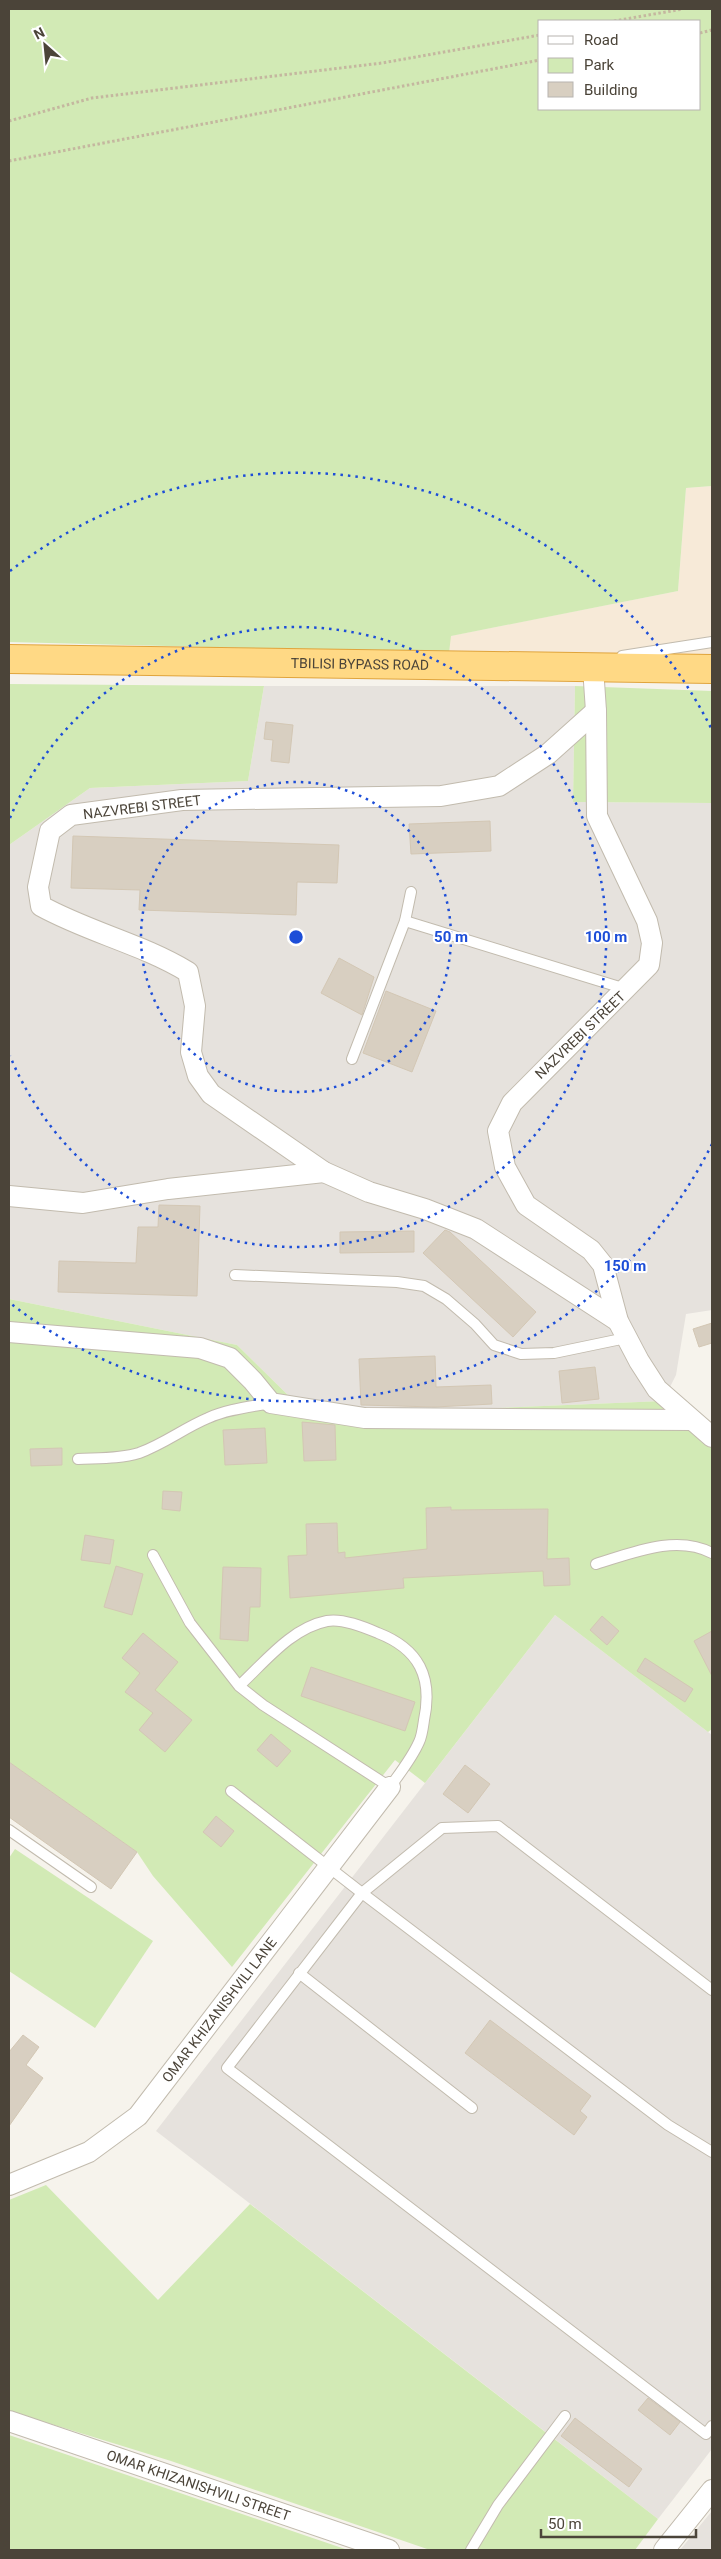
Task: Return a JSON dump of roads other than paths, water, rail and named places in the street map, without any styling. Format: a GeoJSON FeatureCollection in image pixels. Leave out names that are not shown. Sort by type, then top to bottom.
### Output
{"type":"FeatureCollection","features":[{"type":"Feature","properties":{"kind":"highway","name":"TBILISI BYPASS ROAD"},"geometry":{"type":"LineString","coordinates":[[9,659],[712,669]]}},
{"type":"Feature","properties":{"kind":"street","name":"NAZVREBI STREET"},"geometry":{"type":"LineString","coordinates":[[593,667],[596,711],[597,816],[647,921],[652,943],[649,965],[626,990],[568,1044],[512,1103],[498,1131],[504,1167],[526,1205],[591,1250],[603,1265],[622,1330],[657,1389],[712,1437]]}},
{"type":"Feature","properties":{"kind":"street","name":"NAZVREBI STREET"},"geometry":{"type":"LineString","coordinates":[[596,711],[548,754],[499,786],[442,796],[182,800],[71,815],[50,831],[38,887],[41,906],[60,916],[167,959],[188,972],[195,1006],[191,1052],[198,1076],[211,1094],[324,1172],[369,1192],[476,1229],[622,1330]]}},
{"type":"Feature","properties":{"kind":"street"},"geometry":{"type":"LineString","coordinates":[[9,1196],[82,1203],[168,1189],[324,1172]]}},
{"type":"Feature","properties":{"kind":"street"},"geometry":{"type":"LineString","coordinates":[[9,1332],[200,1348],[230,1358],[253,1381],[271,1404],[365,1418],[691,1420]]}},
{"type":"Feature","properties":{"kind":"street","name":"OMAR KHIZANISHVILI LANE"},"geometry":{"type":"LineString","coordinates":[[9,2185],[89,2152],[138,2116],[330,1869],[390,1787]]}},
{"type":"Feature","properties":{"kind":"street","name":"OMAR KHIZANISHVILI STREET"},"geometry":{"type":"LineString","coordinates":[[9,2422],[389,2550]]}},
{"type":"Feature","properties":{"kind":"street"},"geometry":{"type":"LineString","coordinates":[[664,2550],[712,2490]]}},
{"type":"Feature","properties":{"kind":"lane"},"geometry":{"type":"LineString","coordinates":[[538,666],[712,642]]}},
{"type":"Feature","properties":{"kind":"lane"},"geometry":{"type":"LineString","coordinates":[[352,1059],[405,921],[412,892]]}},
{"type":"Feature","properties":{"kind":"lane"},"geometry":{"type":"LineString","coordinates":[[405,921],[626,990]]}},
{"type":"Feature","properties":{"kind":"lane"},"geometry":{"type":"LineString","coordinates":[[235,1275],[397,1282],[424,1286],[446,1299],[475,1324],[494,1345],[521,1354],[554,1353],[622,1330]]}},
{"type":"Feature","properties":{"kind":"lane"},"geometry":{"type":"LineString","coordinates":[[78,1459],[118,1457],[137,1453],[168,1440],[208,1418],[237,1408],[271,1404]]}},
{"type":"Feature","properties":{"kind":"lane"},"geometry":{"type":"LineString","coordinates":[[596,1564],[631,1553],[677,1544],[699,1546],[712,1553]]}},
{"type":"Feature","properties":{"kind":"lane"},"geometry":{"type":"LineString","coordinates":[[153,1555],[190,1623],[239,1686],[263,1705],[390,1787],[420,1741],[427,1709],[425,1674],[410,1652],[388,1637],[359,1625],[328,1620],[307,1628],[286,1642],[239,1686]]}},
{"type":"Feature","properties":{"kind":"lane"},"geometry":{"type":"LineString","coordinates":[[230,1790],[330,1869],[668,2125],[712,2152]]}},
{"type":"Feature","properties":{"kind":"lane"},"geometry":{"type":"LineString","coordinates":[[712,1990],[498,1826],[442,1828],[362,1893],[227,2068],[706,2434],[712,2426]]}},
{"type":"Feature","properties":{"kind":"lane"},"geometry":{"type":"LineString","coordinates":[[9,1830],[91,1887]]}},
{"type":"Feature","properties":{"kind":"lane"},"geometry":{"type":"LineString","coordinates":[[299,1973],[472,2108]]}},
{"type":"Feature","properties":{"kind":"lane"},"geometry":{"type":"LineString","coordinates":[[471,2550],[498,2505],[565,2416]]}}]}
